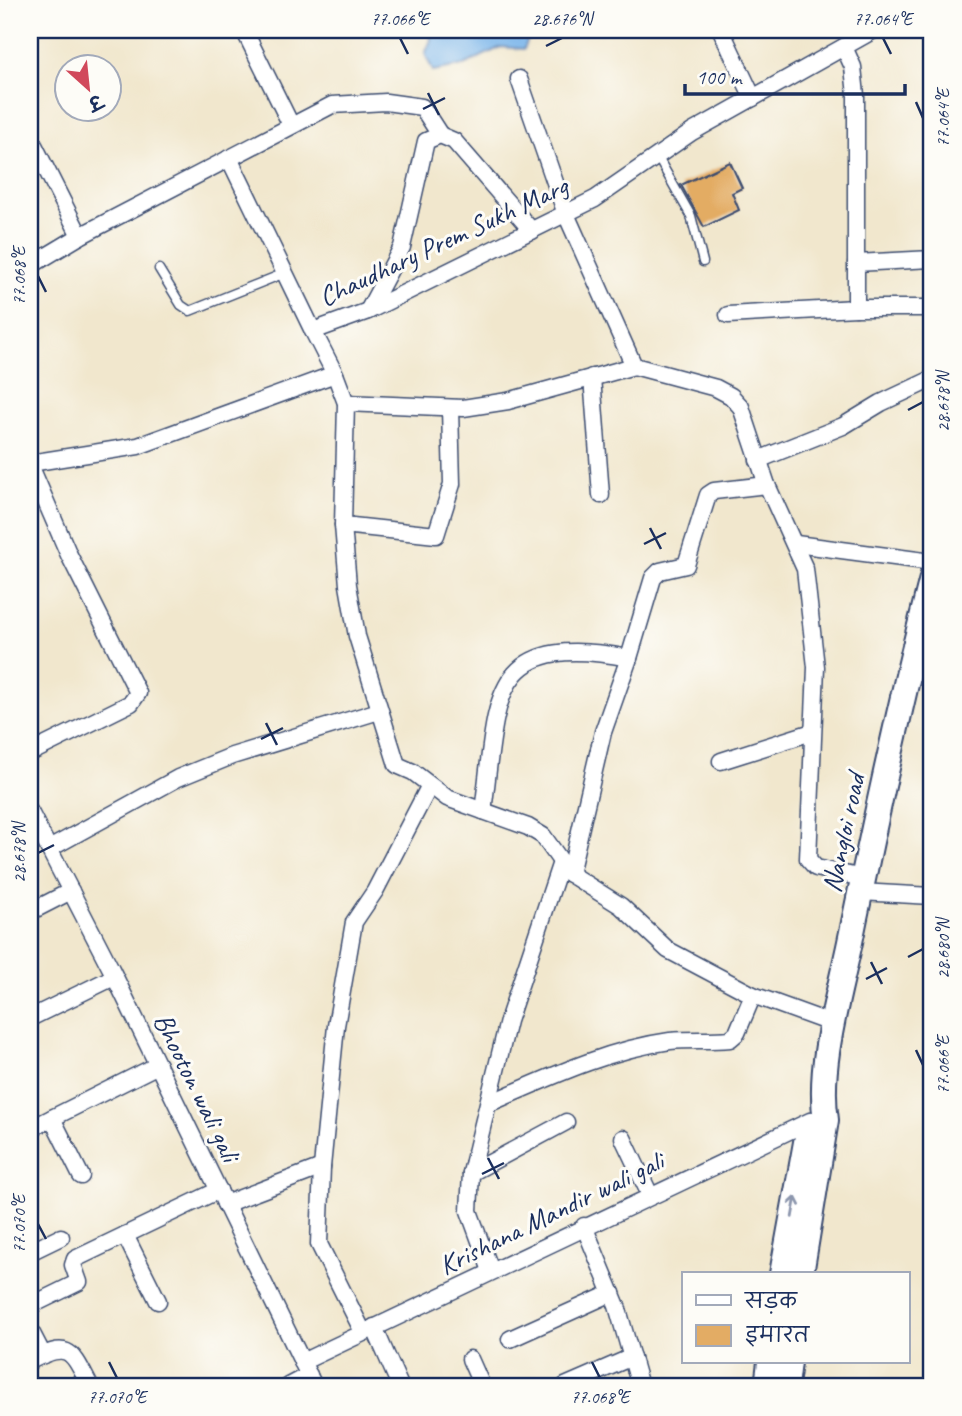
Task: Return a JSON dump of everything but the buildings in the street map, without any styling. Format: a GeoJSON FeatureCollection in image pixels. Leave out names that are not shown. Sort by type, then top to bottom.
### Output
{"type":"FeatureCollection","features":[{"type":"Feature","properties":{"kind":"main road","name":"Nangloi road"},"geometry":{"type":"LineString","coordinates":[[820,1114],[833,1024],[862,885],[906,678],[932,578]]}},
{"type":"Feature","properties":{"kind":"main road"},"geometry":{"type":"LineString","coordinates":[[782,1272],[820,1114]]}},
{"type":"Feature","properties":{"kind":"main road"},"geometry":{"type":"LineString","coordinates":[[801,1272],[820,1114]]}},
{"type":"Feature","properties":{"kind":"main road"},"geometry":{"type":"LineString","coordinates":[[769,1380],[787,1364]]}},
{"type":"Feature","properties":{"kind":"street"},"geometry":{"type":"LineString","coordinates":[[244,30],[291,125]]}},
{"type":"Feature","properties":{"kind":"street"},"geometry":{"type":"LineString","coordinates":[[721,30],[753,98]]}},
{"type":"Feature","properties":{"kind":"street","name":"Chaudhary Prem Sukh Marg"},"geometry":{"type":"LineString","coordinates":[[346,403],[313,331],[368,312],[595,199],[692,132],[847,40],[874,30]]}},
{"type":"Feature","properties":{"kind":"street"},"geometry":{"type":"LineString","coordinates":[[847,40],[856,94],[856,308]]}},
{"type":"Feature","properties":{"kind":"street"},"geometry":{"type":"LineString","coordinates":[[519,79],[566,214],[634,366]]}},
{"type":"Feature","properties":{"kind":"street"},"geometry":{"type":"LineString","coordinates":[[30,266],[80,236],[332,105],[386,102],[422,107],[440,135],[454,141],[532,230]]}},
{"type":"Feature","properties":{"kind":"street"},"geometry":{"type":"LineString","coordinates":[[368,312],[402,247],[426,141],[440,135]]}},
{"type":"Feature","properties":{"kind":"street"},"geometry":{"type":"LineString","coordinates":[[30,137],[80,236]]}},
{"type":"Feature","properties":{"kind":"street"},"geometry":{"type":"LineString","coordinates":[[229,158],[313,331]]}},
{"type":"Feature","properties":{"kind":"street"},"geometry":{"type":"LineString","coordinates":[[856,263],[932,259]]}},
{"type":"Feature","properties":{"kind":"street"},"geometry":{"type":"LineString","coordinates":[[728,315],[856,308],[932,308]]}},
{"type":"Feature","properties":{"kind":"street"},"geometry":{"type":"LineString","coordinates":[[833,1024],[754,995],[668,950],[621,906],[565,868],[543,836],[528,827],[447,798],[429,787],[413,772],[397,765],[357,636],[343,525],[346,403],[450,408],[508,401],[634,366],[716,388],[731,396],[748,420],[767,485],[796,544],[805,569],[816,667],[809,864],[862,885],[932,896]]}},
{"type":"Feature","properties":{"kind":"street"},"geometry":{"type":"LineString","coordinates":[[30,753],[131,703],[138,693],[69,555],[30,464],[138,446],[335,374]]}},
{"type":"Feature","properties":{"kind":"street"},"geometry":{"type":"LineString","coordinates":[[592,377],[601,495]]}},
{"type":"Feature","properties":{"kind":"street"},"geometry":{"type":"LineString","coordinates":[[758,460],[844,426],[881,403],[932,379]]}},
{"type":"Feature","properties":{"kind":"street"},"geometry":{"type":"LineString","coordinates":[[343,525],[436,535],[452,484],[450,408]]}},
{"type":"Feature","properties":{"kind":"street"},"geometry":{"type":"LineString","coordinates":[[491,1271],[469,1211],[471,1173],[490,1104],[508,1021],[565,868],[603,732],[653,578],[660,571],[686,565],[708,495],[714,491],[767,485]]}},
{"type":"Feature","properties":{"kind":"street"},"geometry":{"type":"LineString","coordinates":[[796,544],[932,562]]}},
{"type":"Feature","properties":{"kind":"street"},"geometry":{"type":"LineString","coordinates":[[483,811],[496,710],[510,676],[525,663],[567,651],[596,651],[629,658]]}},
{"type":"Feature","properties":{"kind":"street"},"geometry":{"type":"LineString","coordinates":[[49,849],[178,778],[232,756],[379,711]]}},
{"type":"Feature","properties":{"kind":"street"},"geometry":{"type":"LineString","coordinates":[[721,761],[812,732]]}},
{"type":"Feature","properties":{"kind":"street"},"geometry":{"type":"LineString","coordinates":[[400,1386],[319,1244],[322,1167],[336,1026],[354,922],[376,891],[429,787]]}},
{"type":"Feature","properties":{"kind":"street","name":"Bhooton wali gali"},"geometry":{"type":"LineString","coordinates":[[30,811],[35,834],[49,849],[71,891],[309,1375]]}},
{"type":"Feature","properties":{"kind":"street"},"geometry":{"type":"LineString","coordinates":[[30,912],[71,891]]}},
{"type":"Feature","properties":{"kind":"street"},"geometry":{"type":"LineString","coordinates":[[30,1018],[114,977]]}},
{"type":"Feature","properties":{"kind":"street"},"geometry":{"type":"LineString","coordinates":[[490,1104],[592,1060],[629,1049],[680,1040],[730,1039],[737,1033],[754,995]]}},
{"type":"Feature","properties":{"kind":"street"},"geometry":{"type":"LineString","coordinates":[[30,1129],[158,1065]]}},
{"type":"Feature","properties":{"kind":"street","name":"Krishana Mandir wali gali"},"geometry":{"type":"LineString","coordinates":[[288,1386],[309,1375],[369,1330],[820,1114]]}},
{"type":"Feature","properties":{"kind":"street"},"geometry":{"type":"LineString","coordinates":[[52,1118],[81,1177]]}},
{"type":"Feature","properties":{"kind":"street"},"geometry":{"type":"LineString","coordinates":[[471,1173],[566,1122]]}},
{"type":"Feature","properties":{"kind":"street"},"geometry":{"type":"LineString","coordinates":[[623,1138],[650,1195]]}},
{"type":"Feature","properties":{"kind":"street"},"geometry":{"type":"LineString","coordinates":[[30,1306],[76,1285],[79,1280],[74,1260],[125,1235],[222,1197],[322,1167]]}},
{"type":"Feature","properties":{"kind":"street"},"geometry":{"type":"LineString","coordinates":[[584,1226],[612,1293],[640,1386]]}},
{"type":"Feature","properties":{"kind":"street"},"geometry":{"type":"LineString","coordinates":[[125,1235],[158,1301]]}},
{"type":"Feature","properties":{"kind":"street"},"geometry":{"type":"LineString","coordinates":[[30,1252],[61,1237]]}},
{"type":"Feature","properties":{"kind":"street"},"geometry":{"type":"LineString","coordinates":[[510,1339],[612,1293]]}},
{"type":"Feature","properties":{"kind":"street"},"geometry":{"type":"LineString","coordinates":[[30,1330],[36,1358],[55,1349],[70,1352],[90,1386]]}},
{"type":"Feature","properties":{"kind":"street"},"geometry":{"type":"LineString","coordinates":[[565,1386],[632,1357]]}},
{"type":"Feature","properties":{"kind":"street"},"geometry":{"type":"LineString","coordinates":[[470,1359],[482,1386]]}},
{"type":"Feature","properties":{"kind":"lane"},"geometry":{"type":"LineString","coordinates":[[657,156],[691,216],[699,236],[703,262]]}},
{"type":"Feature","properties":{"kind":"lane"},"geometry":{"type":"LineString","coordinates":[[159,269],[181,305],[190,311],[285,273]]}},
{"type":"Feature","properties":{"kind":"water"},"geometry":{"type":"Polygon","coordinates":[[[429,30],[532,30],[524,49],[501,47],[464,65],[433,71],[425,54],[431,40],[429,30]]]}}]}
